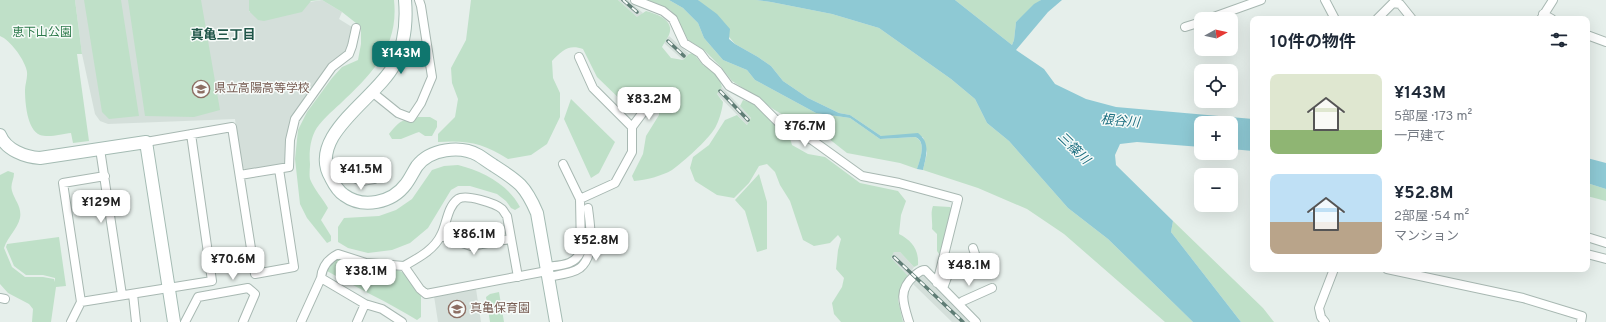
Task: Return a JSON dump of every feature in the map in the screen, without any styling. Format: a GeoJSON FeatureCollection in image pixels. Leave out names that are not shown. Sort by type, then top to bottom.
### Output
{"type":"FeatureCollection","features":[{"type":"Feature","properties":{"kind":"street"},"geometry":{"type":"LineString","coordinates":[[405,0],[405,33],[394,65],[385,78],[332,137],[325,155],[328,174],[334,185],[344,195],[354,200],[367,203],[381,202],[396,195],[406,184],[417,166],[426,158],[435,153],[455,150],[468,151],[478,154],[522,185],[531,199],[537,213],[556,322]]}},
{"type":"Feature","properties":{"kind":"street"},"geometry":{"type":"LineString","coordinates":[[372,92],[398,113],[411,118],[421,103],[432,77],[421,6],[418,0]]}},
{"type":"Feature","properties":{"kind":"street"},"geometry":{"type":"LineString","coordinates":[[635,0],[663,11],[673,19],[684,43],[700,53],[706,61],[718,71],[729,86],[757,101],[778,122],[812,140],[862,176],[899,183],[958,199],[940,285]]}},
{"type":"Feature","properties":{"kind":"street"},"geometry":{"type":"LineString","coordinates":[[1228,12],[1261,0]]}},
{"type":"Feature","properties":{"kind":"street"},"geometry":{"type":"LineString","coordinates":[[1325,0],[1333,16]]}},
{"type":"Feature","properties":{"kind":"street"},"geometry":{"type":"LineString","coordinates":[[1542,16],[1553,0]]}},
{"type":"Feature","properties":{"kind":"street"},"geometry":{"type":"LineString","coordinates":[[1380,16],[1393,3],[1400,4],[1410,16]]}},
{"type":"Feature","properties":{"kind":"street"},"geometry":{"type":"LineString","coordinates":[[1185,27],[1194,24]]}},
{"type":"Feature","properties":{"kind":"street"},"geometry":{"type":"LineString","coordinates":[[240,175],[289,167],[290,140],[295,119],[332,67],[349,54],[356,28]]}},
{"type":"Feature","properties":{"kind":"street"},"geometry":{"type":"LineString","coordinates":[[1590,36],[1606,42]]}},
{"type":"Feature","properties":{"kind":"street"},"geometry":{"type":"LineString","coordinates":[[579,57],[593,88],[632,127]]}},
{"type":"Feature","properties":{"kind":"street"},"geometry":{"type":"LineString","coordinates":[[580,199],[615,183],[632,152],[632,127],[650,103]]}},
{"type":"Feature","properties":{"kind":"street"},"geometry":{"type":"LineString","coordinates":[[0,135],[2,139],[16,152],[29,158],[40,158],[232,127],[255,274],[294,267],[279,169]]}},
{"type":"Feature","properties":{"kind":"street"},"geometry":{"type":"LineString","coordinates":[[81,302],[212,281],[191,134]]}},
{"type":"Feature","properties":{"kind":"street"},"geometry":{"type":"LineString","coordinates":[[146,142],[174,322]]}},
{"type":"Feature","properties":{"kind":"street"},"geometry":{"type":"LineString","coordinates":[[100,149],[122,295]]}},
{"type":"Feature","properties":{"kind":"street"},"geometry":{"type":"LineString","coordinates":[[547,272],[570,263],[578,258],[581,251],[580,199],[563,164]]}},
{"type":"Feature","properties":{"kind":"street"},"geometry":{"type":"LineString","coordinates":[[328,174],[339,172],[362,181],[374,179],[383,172]]}},
{"type":"Feature","properties":{"kind":"street"},"geometry":{"type":"LineString","coordinates":[[71,322],[81,302],[63,183],[104,176]]}},
{"type":"Feature","properties":{"kind":"street"},"geometry":{"type":"LineString","coordinates":[[301,322],[329,258],[338,254],[367,264],[404,266],[427,252],[441,236],[454,202],[460,198],[467,197],[497,205],[503,210],[507,216],[518,277]]}},
{"type":"Feature","properties":{"kind":"street"},"geometry":{"type":"LineString","coordinates":[[404,266],[426,294],[547,272],[570,272],[580,268],[587,259],[590,244],[588,208]]}},
{"type":"Feature","properties":{"kind":"street"},"geometry":{"type":"LineString","coordinates":[[441,236],[471,246],[510,239]]}},
{"type":"Feature","properties":{"kind":"street"},"geometry":{"type":"LineString","coordinates":[[1590,238],[1606,243]]}},
{"type":"Feature","properties":{"kind":"street"},"geometry":{"type":"LineString","coordinates":[[940,285],[949,272],[977,260],[973,248]]}},
{"type":"Feature","properties":{"kind":"street"},"geometry":{"type":"LineString","coordinates":[[1590,255],[1606,259]]}},
{"type":"Feature","properties":{"kind":"street"},"geometry":{"type":"LineString","coordinates":[[909,322],[902,302],[906,283],[920,270],[925,270],[976,322]]}},
{"type":"Feature","properties":{"kind":"street"},"geometry":{"type":"LineString","coordinates":[[1325,322],[1321,317],[1319,308],[1333,272]]}},
{"type":"Feature","properties":{"kind":"street"},"geometry":{"type":"LineString","coordinates":[[1401,272],[1523,298],[1582,316],[1581,322]]}},
{"type":"Feature","properties":{"kind":"street"},"geometry":{"type":"LineString","coordinates":[[321,278],[365,304],[382,309],[402,322]]}},
{"type":"Feature","properties":{"kind":"street"},"geometry":{"type":"LineString","coordinates":[[186,322],[198,297],[248,288],[255,294],[242,322]]}},
{"type":"Feature","properties":{"kind":"street"},"geometry":{"type":"LineString","coordinates":[[959,304],[992,288]]}},
{"type":"Feature","properties":{"kind":"street"},"geometry":{"type":"LineString","coordinates":[[130,322],[136,318],[133,294]]}},
{"type":"Feature","properties":{"kind":"street"},"geometry":{"type":"LineString","coordinates":[[357,322],[365,304]]}},
{"type":"Feature","properties":{"kind":"shaded area","name":"県立高陽高等学校"},"geometry":{"type":"Polygon","coordinates":[[[75,0],[249,0],[249,12],[322,0],[342,12],[339,19],[352,27],[347,51],[293,118],[285,163],[247,170],[241,167],[235,119],[108,124],[100,121],[95,114],[82,54],[75,0]]]}},
{"type":"Feature","properties":{"kind":"shaded area"},"geometry":{"type":"Polygon","coordinates":[[[618,0],[628,0],[643,13],[638,18],[618,0]]]}},
{"type":"Feature","properties":{"kind":"shaded area"},"geometry":{"type":"Polygon","coordinates":[[[669,36],[689,54],[683,60],[664,43],[669,36]]]}},
{"type":"Feature","properties":{"kind":"shaded area"},"geometry":{"type":"Polygon","coordinates":[[[722,87],[751,118],[747,125],[717,94],[722,87]]]}},
{"type":"Feature","properties":{"kind":"shaded area"},"geometry":{"type":"Polygon","coordinates":[[[894,252],[900,252],[914,267],[908,276],[890,259],[894,252]]]}},
{"type":"Feature","properties":{"kind":"shaded area"},"geometry":{"type":"Polygon","coordinates":[[[924,272],[973,322],[952,322],[913,284],[924,272]]]}},
{"type":"Feature","properties":{"kind":"shaded area","name":"真亀保育園"},"geometry":{"type":"Polygon","coordinates":[[[476,289],[481,322],[438,322],[434,296],[476,289]]]}},
{"type":"Feature","properties":{"kind":"green space","name":"恵下山公園"},"geometry":{"type":"Polygon","coordinates":[[[0,0],[75,0],[82,54],[77,54],[89,141],[73,143],[71,133],[44,136],[40,135],[32,128],[26,101],[26,68],[16,50],[8,41],[0,36],[0,0]]]}},
{"type":"Feature","properties":{"kind":"green space"},"geometry":{"type":"Polygon","coordinates":[[[84,0],[121,0],[139,116],[109,119],[102,112],[84,0]]]}},
{"type":"Feature","properties":{"kind":"green space"},"geometry":{"type":"Polygon","coordinates":[[[128,0],[201,0],[220,110],[194,117],[145,116],[128,0]]]}},
{"type":"Feature","properties":{"kind":"green space"},"geometry":{"type":"Polygon","coordinates":[[[249,0],[320,0],[311,1],[302,12],[264,21],[258,20],[249,11],[249,0]]]}},
{"type":"Feature","properties":{"kind":"green space"},"geometry":{"type":"Polygon","coordinates":[[[322,0],[394,0],[392,32],[388,46],[381,58],[363,82],[320,124],[312,139],[310,151],[310,179],[328,208],[321,220],[331,236],[331,241],[327,243],[307,218],[300,204],[295,159],[298,130],[307,112],[332,78],[342,67],[358,60],[361,44],[361,27],[342,12],[322,0]]]}},
{"type":"Feature","properties":{"kind":"green space"},"geometry":{"type":"Polygon","coordinates":[[[471,0],[618,0],[637,17],[646,11],[664,18],[669,25],[670,30],[669,35],[662,47],[671,58],[683,60],[689,54],[693,53],[703,65],[718,75],[722,87],[717,94],[723,102],[720,116],[716,125],[701,145],[672,170],[644,180],[634,181],[632,176],[643,154],[646,136],[659,115],[659,104],[651,95],[644,94],[635,104],[628,107],[597,77],[583,49],[573,47],[562,51],[552,61],[553,78],[560,93],[560,117],[547,144],[531,155],[508,159],[483,146],[466,142],[438,142],[438,134],[455,117],[458,99],[452,83],[451,68],[466,40],[471,0]]]}},
{"type":"Feature","properties":{"kind":"green space"},"geometry":{"type":"Polygon","coordinates":[[[648,0],[669,0],[683,8],[698,23],[704,38],[723,60],[747,70],[755,80],[816,113],[850,118],[880,139],[915,137],[919,139],[922,152],[917,169],[900,163],[847,153],[819,131],[810,131],[773,109],[732,81],[721,67],[704,50],[688,40],[675,15],[670,10],[648,0]]]}},
{"type":"Feature","properties":{"kind":"green space"},"geometry":{"type":"Polygon","coordinates":[[[698,0],[756,0],[771,2],[832,14],[879,28],[951,79],[975,99],[987,123],[1009,141],[1068,208],[1108,239],[1193,322],[1165,322],[1064,234],[1027,209],[978,188],[923,170],[927,153],[923,137],[881,136],[850,115],[839,113],[808,98],[783,81],[771,66],[735,44],[698,0]]]}},
{"type":"Feature","properties":{"kind":"green space"},"geometry":{"type":"Polygon","coordinates":[[[955,0],[1041,0],[1016,22],[1012,45],[955,0]]]}},
{"type":"Feature","properties":{"kind":"green space"},"geometry":{"type":"Polygon","coordinates":[[[571,99],[615,142],[599,173],[591,178],[564,119],[571,99]]]}},
{"type":"Feature","properties":{"kind":"green space"},"geometry":{"type":"Polygon","coordinates":[[[743,100],[755,104],[776,124],[788,132],[792,145],[808,154],[825,157],[860,183],[898,191],[906,201],[901,215],[899,234],[908,240],[914,247],[918,265],[914,267],[900,252],[894,252],[891,258],[908,276],[903,282],[898,300],[903,322],[841,322],[834,314],[832,303],[842,287],[844,278],[836,269],[841,239],[838,235],[830,243],[814,246],[803,240],[790,201],[780,185],[775,172],[767,164],[759,166],[749,183],[734,198],[717,195],[695,181],[690,168],[693,157],[709,145],[725,120],[737,115],[747,125],[751,118],[740,106],[743,100]]]}},
{"type":"Feature","properties":{"kind":"green space"},"geometry":{"type":"Polygon","coordinates":[[[418,117],[430,117],[437,121],[437,127],[432,136],[425,136],[419,132],[401,139],[392,139],[389,134],[398,124],[402,121],[418,117]]]}},
{"type":"Feature","properties":{"kind":"green space"},"geometry":{"type":"Polygon","coordinates":[[[458,165],[476,171],[494,180],[509,192],[520,207],[515,210],[511,208],[506,201],[497,194],[470,186],[458,186],[451,190],[428,228],[410,243],[392,250],[368,253],[348,248],[338,242],[338,227],[344,218],[379,216],[396,210],[412,199],[432,170],[444,166],[458,165]]]}},
{"type":"Feature","properties":{"kind":"green space"},"geometry":{"type":"Polygon","coordinates":[[[8,171],[14,173],[12,189],[20,214],[17,226],[4,248],[12,267],[25,277],[43,277],[54,279],[55,282],[55,278],[43,275],[26,275],[14,266],[6,247],[7,244],[59,237],[66,286],[56,287],[51,322],[32,322],[33,309],[29,304],[8,293],[0,284],[0,175],[8,171]]]}},
{"type":"Feature","properties":{"kind":"green space"},"geometry":{"type":"Polygon","coordinates":[[[759,174],[767,202],[767,249],[757,252],[745,211],[735,200],[759,174]]]}},
{"type":"Feature","properties":{"kind":"green space"},"geometry":{"type":"Polygon","coordinates":[[[1590,184],[1606,189],[1606,201],[1590,197],[1590,184]]]}},
{"type":"Feature","properties":{"kind":"green space"},"geometry":{"type":"Polygon","coordinates":[[[933,206],[950,207],[953,211],[943,252],[939,254],[937,251],[937,234],[932,229],[933,206]]]}},
{"type":"Feature","properties":{"kind":"green space"},"geometry":{"type":"Polygon","coordinates":[[[1173,221],[1263,308],[1274,322],[1241,322],[1171,232],[1173,221]]]}},
{"type":"Feature","properties":{"kind":"green space"},"geometry":{"type":"Polygon","coordinates":[[[338,257],[392,267],[404,273],[421,296],[421,317],[417,320],[327,271],[331,260],[338,257]]]}},
{"type":"Feature","properties":{"kind":"green space"},"geometry":{"type":"Polygon","coordinates":[[[499,292],[504,322],[490,322],[486,297],[490,294],[499,292]]]}},
{"type":"Feature","properties":{"kind":"water"},"geometry":{"type":"Polygon","coordinates":[[[669,0],[698,0],[717,14],[730,29],[729,39],[771,66],[783,81],[808,98],[839,113],[850,115],[881,136],[918,133],[925,141],[926,145],[923,170],[917,169],[922,151],[921,142],[919,139],[915,137],[880,139],[850,118],[816,113],[755,80],[747,70],[723,60],[704,38],[698,23],[683,8],[669,0]]]}},
{"type":"Feature","properties":{"kind":"water"},"geometry":{"type":"Polygon","coordinates":[[[756,0],[955,0],[1012,45],[1016,22],[1034,4],[1041,0],[1062,0],[1048,12],[1016,50],[1044,69],[1055,84],[1086,99],[1116,107],[1219,116],[1194,116],[1194,146],[1137,142],[1120,144],[1115,155],[1116,165],[1173,221],[1171,232],[1241,322],[1193,322],[1108,239],[1068,208],[1009,141],[987,123],[975,99],[951,79],[879,28],[832,14],[756,0]]]}},
{"type":"Feature","properties":{"kind":"water"},"geometry":{"type":"Polygon","coordinates":[[[1238,118],[1250,119],[1250,151],[1238,150],[1238,118]]]}},
{"type":"Feature","properties":{"kind":"water"},"geometry":{"type":"Polygon","coordinates":[[[1590,159],[1606,163],[1606,189],[1590,184],[1590,159]]]}},
{"type":"Feature","properties":{"kind":"waterway"},"geometry":{"type":"LineString","coordinates":[[942,277],[944,271]]}},
{"type":"Feature","properties":{"kind":"railway"},"geometry":{"type":"LineString","coordinates":[[623,0],[637,12]]}},
{"type":"Feature","properties":{"kind":"railway"},"geometry":{"type":"LineString","coordinates":[[668,41],[684,56]]}},
{"type":"Feature","properties":{"kind":"railway"},"geometry":{"type":"LineString","coordinates":[[720,91],[748,120]]}},
{"type":"Feature","properties":{"kind":"railway"},"geometry":{"type":"LineString","coordinates":[[894,257],[963,322]]}},
{"type":"Feature","properties":{"kind":"place","name":"県立高陽高等学校"},"geometry":{"type":"Point","coordinates":[201,89]}},
{"type":"Feature","properties":{"kind":"place","name":"真亀保育園"},"geometry":{"type":"Point","coordinates":[457,309]}},
{"type":"Feature","properties":{"kind":"district","name":"真亀三丁目"},"geometry":{"type":"Point","coordinates":[223,36]}},
{"type":"Feature","properties":{"kind":"water label","name":"根谷川"},"geometry":{"type":"Point","coordinates":[1120,122]}},
{"type":"Feature","properties":{"kind":"water label","name":"三篠川"},"geometry":{"type":"Point","coordinates":[1073,149]}}]}
